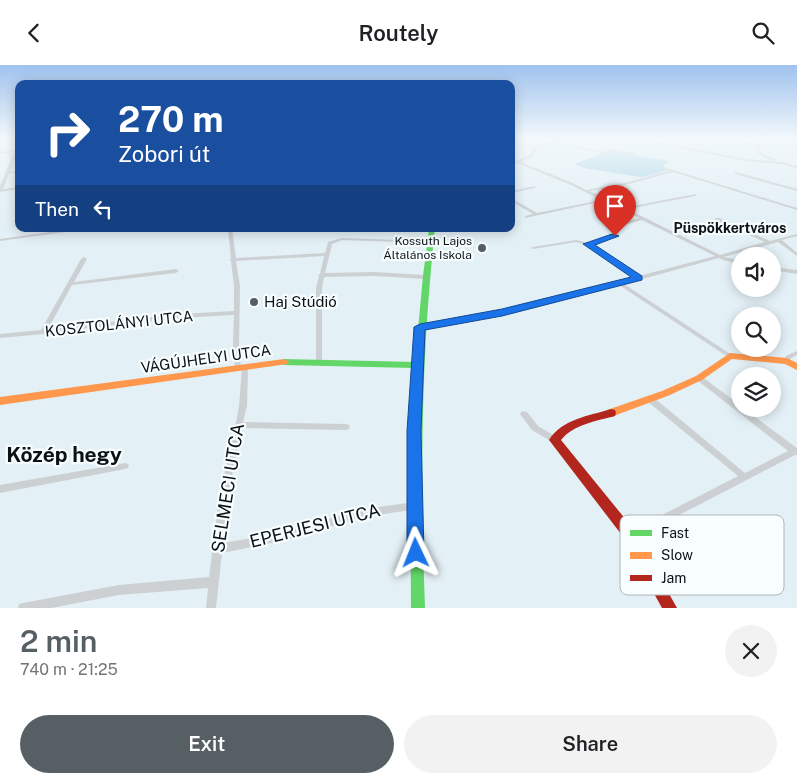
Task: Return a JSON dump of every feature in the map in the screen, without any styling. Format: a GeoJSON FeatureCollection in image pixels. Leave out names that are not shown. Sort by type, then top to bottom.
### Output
{"type":"FeatureCollection","features":[{"type":"Feature","properties":{"kind":"street"},"geometry":{"type":"LineString","coordinates":[[10,163],[0,191],[15,189]]}},
{"type":"Feature","properties":{"kind":"street"},"geometry":{"type":"LineString","coordinates":[[520,163],[605,200],[720,257],[731,260]]}},
{"type":"Feature","properties":{"kind":"street"},"geometry":{"type":"LineString","coordinates":[[781,163],[797,167]]}},
{"type":"Feature","properties":{"kind":"street"},"geometry":{"type":"LineString","coordinates":[[660,167],[797,209]]}},
{"type":"Feature","properties":{"kind":"street"},"geometry":{"type":"LineString","coordinates":[[7,170],[15,171]]}},
{"type":"Feature","properties":{"kind":"street"},"geometry":{"type":"LineString","coordinates":[[585,191],[625,184],[673,171]]}},
{"type":"Feature","properties":{"kind":"street"},"geometry":{"type":"LineString","coordinates":[[736,173],[797,190]]}},
{"type":"Feature","properties":{"kind":"street"},"geometry":{"type":"LineString","coordinates":[[515,190],[534,187]]}},
{"type":"Feature","properties":{"kind":"street"},"geometry":{"type":"LineString","coordinates":[[622,209],[695,195]]}},
{"type":"Feature","properties":{"kind":"street"},"geometry":{"type":"LineString","coordinates":[[526,217],[605,200]]}},
{"type":"Feature","properties":{"kind":"street"},"geometry":{"type":"LineString","coordinates":[[515,201],[537,215]]}},
{"type":"Feature","properties":{"kind":"street"},"geometry":{"type":"LineString","coordinates":[[588,244],[615,236],[617,233],[614,226],[642,219]]}},
{"type":"Feature","properties":{"kind":"street"},"geometry":{"type":"LineString","coordinates":[[717,219],[770,243]]}},
{"type":"Feature","properties":{"kind":"street"},"geometry":{"type":"LineString","coordinates":[[0,240],[57,232]]}},
{"type":"Feature","properties":{"kind":"street","name":"SELMECI UTCA"},"geometry":{"type":"LineString","coordinates":[[211,608],[223,499],[244,396],[242,369],[236,346],[237,285],[232,260],[230,232]]}},
{"type":"Feature","properties":{"kind":"street"},"geometry":{"type":"LineString","coordinates":[[418,608],[414,506],[417,365],[425,277],[432,232]]}},
{"type":"Feature","properties":{"kind":"street"},"geometry":{"type":"LineString","coordinates":[[420,327],[502,313],[531,304],[720,257],[797,235]]}},
{"type":"Feature","properties":{"kind":"street"},"geometry":{"type":"LineString","coordinates":[[319,362],[321,345],[319,293],[321,275],[330,243],[338,239],[430,242]]}},
{"type":"Feature","properties":{"kind":"street"},"geometry":{"type":"LineString","coordinates":[[779,240],[797,255]]}},
{"type":"Feature","properties":{"kind":"street"},"geometry":{"type":"LineString","coordinates":[[532,248],[576,241],[588,244],[638,278]]}},
{"type":"Feature","properties":{"kind":"street"},"geometry":{"type":"LineString","coordinates":[[232,260],[327,254]]}},
{"type":"Feature","properties":{"kind":"street"},"geometry":{"type":"LineString","coordinates":[[43,332],[84,259]]}},
{"type":"Feature","properties":{"kind":"street"},"geometry":{"type":"LineString","coordinates":[[781,269],[797,272]]}},
{"type":"Feature","properties":{"kind":"street"},"geometry":{"type":"LineString","coordinates":[[70,284],[176,271]]}},
{"type":"Feature","properties":{"kind":"street"},"geometry":{"type":"LineString","coordinates":[[321,275],[374,274],[425,277]]}},
{"type":"Feature","properties":{"kind":"street"},"geometry":{"type":"LineString","coordinates":[[620,283],[730,356],[787,361],[797,367]]}},
{"type":"Feature","properties":{"kind":"street","name":"KOSZTOLÁNYI UTCA"},"geometry":{"type":"LineString","coordinates":[[0,336],[185,316],[237,313]]}},
{"type":"Feature","properties":{"kind":"street"},"geometry":{"type":"LineString","coordinates":[[787,361],[790,356],[797,353]]}},
{"type":"Feature","properties":{"kind":"street"},"geometry":{"type":"LineString","coordinates":[[555,440],[559,432],[567,428],[650,399],[699,378],[730,356]]}},
{"type":"Feature","properties":{"kind":"street","name":"VÁGÚJHELYI UTCA"},"geometry":{"type":"LineString","coordinates":[[0,401],[286,362],[417,365]]}},
{"type":"Feature","properties":{"kind":"street"},"geometry":{"type":"LineString","coordinates":[[670,515],[743,476],[796,452],[699,378]]}},
{"type":"Feature","properties":{"kind":"street"},"geometry":{"type":"LineString","coordinates":[[650,399],[743,476]]}},
{"type":"Feature","properties":{"kind":"street"},"geometry":{"type":"LineString","coordinates":[[524,414],[535,428],[555,440],[620,524]]}},
{"type":"Feature","properties":{"kind":"street"},"geometry":{"type":"LineString","coordinates":[[238,425],[346,427]]}},
{"type":"Feature","properties":{"kind":"street"},"geometry":{"type":"LineString","coordinates":[[0,489],[125,466]]}},
{"type":"Feature","properties":{"kind":"street","name":"EPERJESI UTCA"},"geometry":{"type":"LineString","coordinates":[[217,549],[287,536],[358,513],[414,506]]}},
{"type":"Feature","properties":{"kind":"street"},"geometry":{"type":"LineString","coordinates":[[23,608],[119,590],[214,582]]}},
{"type":"Feature","properties":{"kind":"street"},"geometry":{"type":"LineString","coordinates":[[661,595],[667,607]]}},
{"type":"Feature","properties":{"kind":"shaded area"},"geometry":{"type":"Polygon","coordinates":[[[666,163],[661,168],[668,170],[640,177],[584,168],[574,164],[666,163]]]}},
{"type":"Feature","properties":{"kind":"waterway"},"geometry":{"type":"LineString","coordinates":[[642,177],[667,171]]}},
{"type":"Feature","properties":{"kind":"traffic: fast"},"geometry":{"type":"LineString","coordinates":[[418,608],[417,418],[422,324],[432,232]]}},
{"type":"Feature","properties":{"kind":"traffic: fast"},"geometry":{"type":"LineString","coordinates":[[284,362],[417,365]]}},
{"type":"Feature","properties":{"kind":"traffic: slow"},"geometry":{"type":"LineString","coordinates":[[611,413],[666,393],[699,378],[730,356],[787,361],[797,367]]}},
{"type":"Feature","properties":{"kind":"traffic: slow"},"geometry":{"type":"LineString","coordinates":[[0,401],[284,362]]}},
{"type":"Feature","properties":{"kind":"traffic: jam"},"geometry":{"type":"LineString","coordinates":[[611,413],[565,429],[555,440],[620,522]]}},
{"type":"Feature","properties":{"kind":"traffic: jam"},"geometry":{"type":"LineString","coordinates":[[663,595],[670,608]]}},
{"type":"Feature","properties":{"kind":"place","name":"Kossuth Lajos Általános Iskola"},"geometry":{"type":"Point","coordinates":[482,248]}},
{"type":"Feature","properties":{"kind":"place","name":"Haj Stúdió"},"geometry":{"type":"Point","coordinates":[254,302]}},
{"type":"Feature","properties":{"kind":"district","name":"Püspökkertváros"},"geometry":{"type":"Point","coordinates":[730,228]}},
{"type":"Feature","properties":{"kind":"district","name":"Közép hegy"},"geometry":{"type":"Point","coordinates":[64,455]}},
{"type":"Feature","properties":{"kind":"route"},"geometry":{"type":"LineString","coordinates":[[416,553],[414,431],[420,327],[502,313],[638,278],[588,244],[615,236]]}}]}
